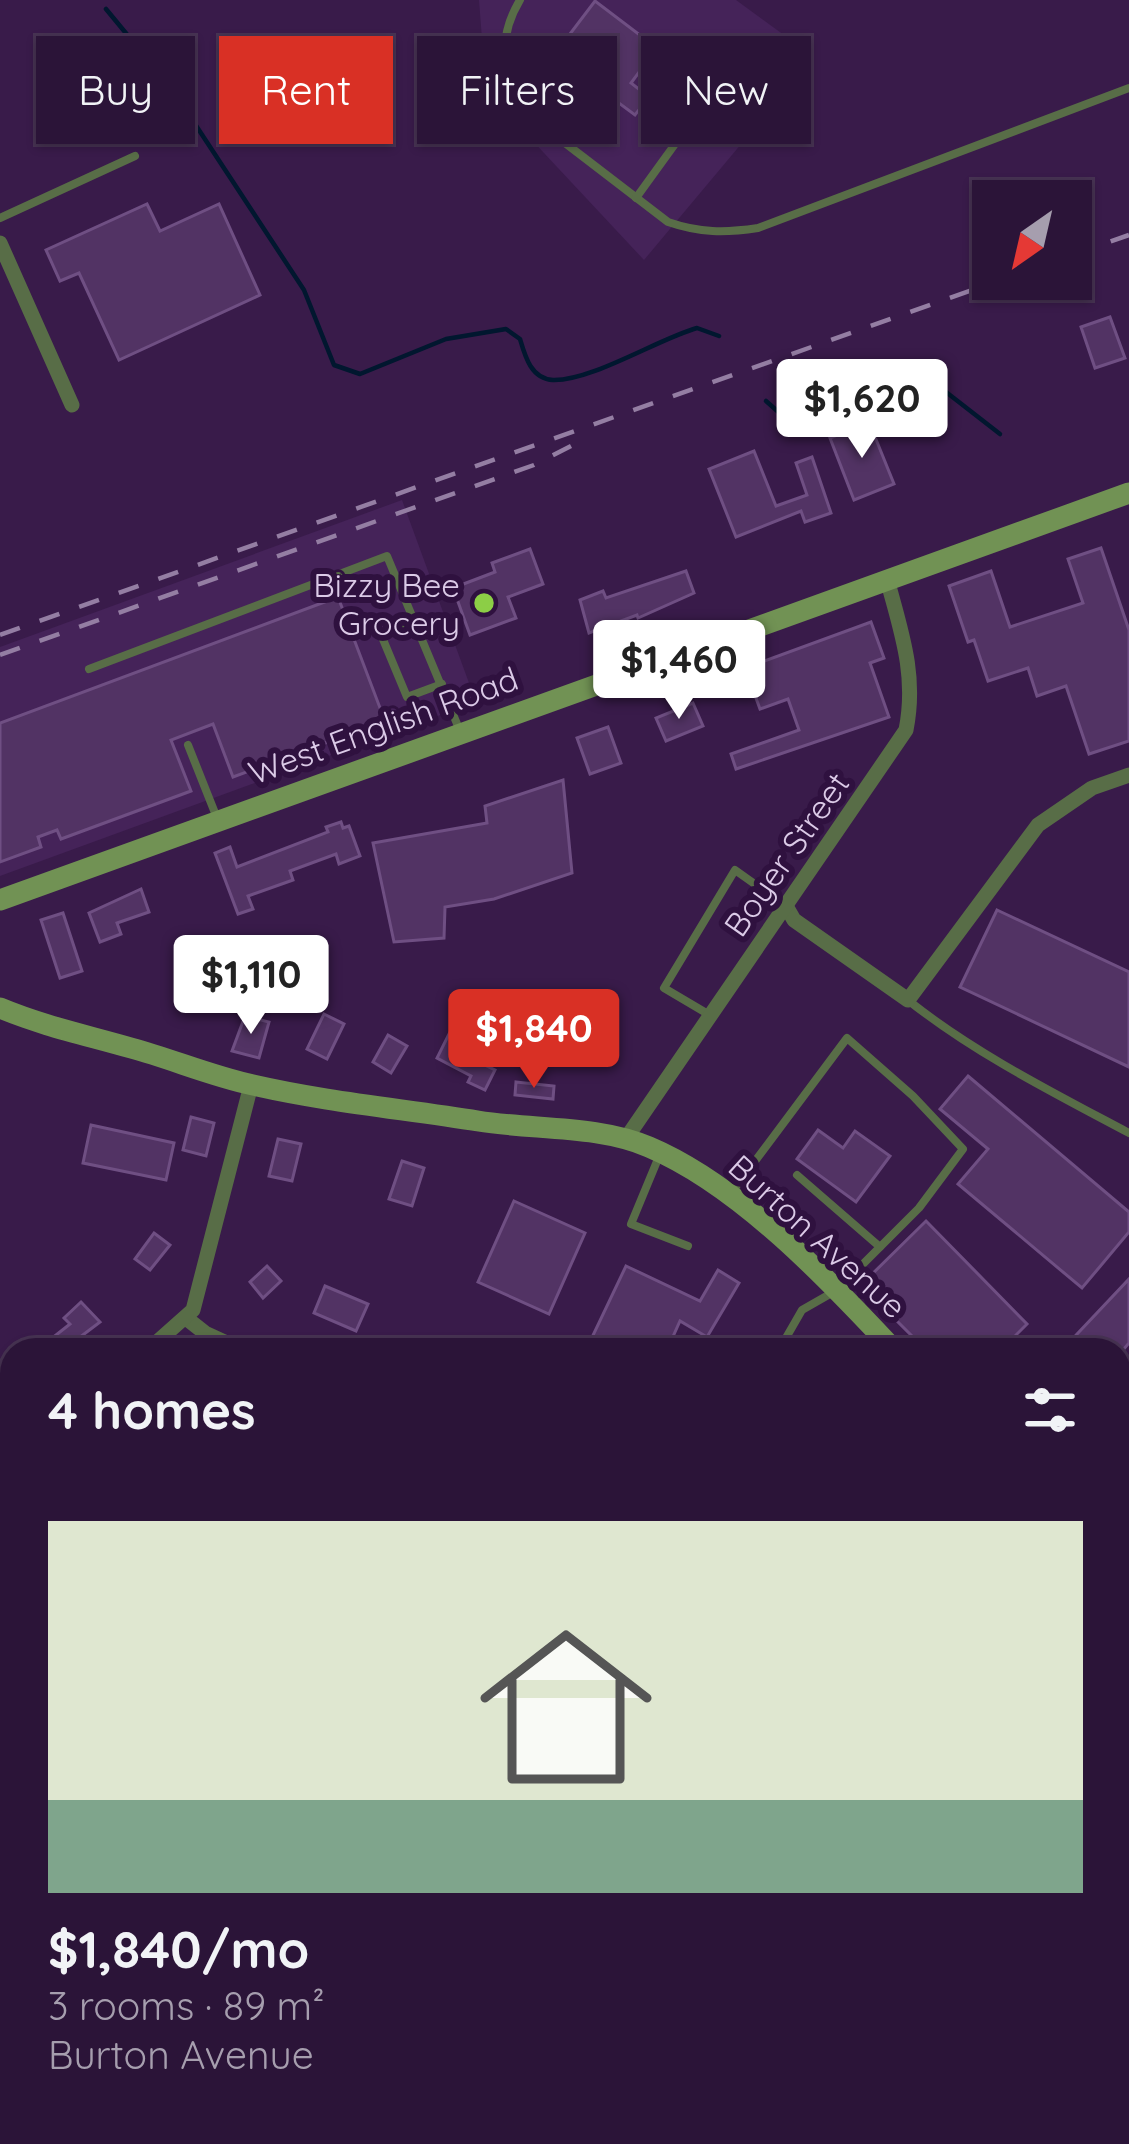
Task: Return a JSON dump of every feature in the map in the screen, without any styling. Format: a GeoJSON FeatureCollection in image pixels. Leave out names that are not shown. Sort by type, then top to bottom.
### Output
{"type":"FeatureCollection","features":[{"type":"Feature","properties":{"kind":"main road","name":"West English Road"},"geometry":{"type":"LineString","coordinates":[[0,899],[1129,493]]}},
{"type":"Feature","properties":{"kind":"main road","name":"Burton Avenue"},"geometry":{"type":"LineString","coordinates":[[0,1008],[43,1027],[251,1085],[625,1140],[661,1153],[730,1194],[837,1290],[883,1338]]}},
{"type":"Feature","properties":{"kind":"street"},"geometry":{"type":"LineString","coordinates":[[0,243],[72,405]]}},
{"type":"Feature","properties":{"kind":"street","name":"Boyer Street"},"geometry":{"type":"LineString","coordinates":[[625,1140],[906,730],[912,701],[911,666],[887,579]]}},
{"type":"Feature","properties":{"kind":"street"},"geometry":{"type":"LineString","coordinates":[[786,906],[794,920],[908,1000],[1038,825],[1092,788],[1129,776]]}},
{"type":"Feature","properties":{"kind":"street"},"geometry":{"type":"LineString","coordinates":[[162,1338],[193,1310],[251,1085]]}},
{"type":"Feature","properties":{"kind":"street"},"geometry":{"type":"LineString","coordinates":[[186,1318],[216,1338]]}},
{"type":"Feature","properties":{"kind":"lane"},"geometry":{"type":"LineString","coordinates":[[520,0],[508,20],[502,50],[510,88],[522,110],[668,222],[693,231],[758,228],[1129,88]]}},
{"type":"Feature","properties":{"kind":"lane"},"geometry":{"type":"LineString","coordinates":[[636,198],[675,144]]}},
{"type":"Feature","properties":{"kind":"lane"},"geometry":{"type":"LineString","coordinates":[[0,218],[136,156]]}},
{"type":"Feature","properties":{"kind":"lane"},"geometry":{"type":"LineString","coordinates":[[89,669],[387,556],[460,732]]}},
{"type":"Feature","properties":{"kind":"lane"},"geometry":{"type":"LineString","coordinates":[[416,623],[382,637],[407,698],[442,684]]}},
{"type":"Feature","properties":{"kind":"lane"},"geometry":{"type":"LineString","coordinates":[[188,745],[217,820]]}},
{"type":"Feature","properties":{"kind":"lane"},"geometry":{"type":"LineString","coordinates":[[710,1015],[664,988],[735,870],[786,906]]}},
{"type":"Feature","properties":{"kind":"lane"},"geometry":{"type":"LineString","coordinates":[[908,1000],[933,1021],[1129,1133]]}},
{"type":"Feature","properties":{"kind":"lane"},"geometry":{"type":"LineString","coordinates":[[730,1194],[847,1038],[913,1096],[963,1149],[919,1208],[837,1290],[802,1310],[785,1338]]}},
{"type":"Feature","properties":{"kind":"lane"},"geometry":{"type":"LineString","coordinates":[[661,1153],[632,1224],[688,1246]]}},
{"type":"Feature","properties":{"kind":"lane"},"geometry":{"type":"LineString","coordinates":[[796,1175],[880,1247]]}},
{"type":"Feature","properties":{"kind":"shaded area"},"geometry":{"type":"Polygon","coordinates":[[[479,0],[736,0],[785,36],[641,36],[641,144],[741,144],[644,260],[536,144],[617,144],[617,36],[482,36],[479,0]]]}},
{"type":"Feature","properties":{"kind":"shaded area"},"geometry":{"type":"Polygon","coordinates":[[[402,500],[476,702],[0,876],[0,647],[402,500]]]}},
{"type":"Feature","properties":{"kind":"building"},"geometry":{"type":"Polygon","coordinates":[[[595,1],[641,36],[641,70],[631,83],[641,91],[641,107],[635,115],[617,102],[617,36],[568,36],[595,1]]]}},
{"type":"Feature","properties":{"kind":"building"},"geometry":{"type":"Polygon","coordinates":[[[147,204],[160,231],[219,204],[260,295],[119,360],[79,273],[60,281],[46,250],[147,204]]]}},
{"type":"Feature","properties":{"kind":"building"},"geometry":{"type":"Polygon","coordinates":[[[1110,317],[1125,358],[1095,368],[1081,327],[1110,317]]]}},
{"type":"Feature","properties":{"kind":"building"},"geometry":{"type":"Polygon","coordinates":[[[869,422],[894,484],[854,500],[830,438],[869,422]]]}},
{"type":"Feature","properties":{"kind":"building"},"geometry":{"type":"Polygon","coordinates":[[[754,451],[776,506],[807,495],[796,463],[812,457],[831,513],[805,522],[801,511],[736,537],[709,469],[754,451]]]}},
{"type":"Feature","properties":{"kind":"building"},"geometry":{"type":"Polygon","coordinates":[[[1101,548],[1129,630],[1129,741],[1089,754],[1066,686],[1037,696],[1028,668],[988,681],[974,640],[968,642],[949,586],[991,571],[1010,627],[1083,603],[1068,559],[1101,548]]]}},
{"type":"Feature","properties":{"kind":"building"},"geometry":{"type":"Polygon","coordinates":[[[530,549],[543,584],[508,597],[516,618],[470,635],[453,588],[495,572],[492,563],[530,549]]]}},
{"type":"Feature","properties":{"kind":"building"},"geometry":{"type":"Polygon","coordinates":[[[686,571],[694,593],[589,633],[580,600],[603,591],[606,598],[686,571]]]}},
{"type":"Feature","properties":{"kind":"building"},"geometry":{"type":"Polygon","coordinates":[[[338,597],[385,721],[233,777],[213,724],[171,740],[191,791],[61,839],[57,830],[38,837],[41,847],[0,862],[0,723],[338,597]]]}},
{"type":"Feature","properties":{"kind":"building"},"geometry":{"type":"Polygon","coordinates":[[[871,622],[884,658],[870,663],[889,717],[736,769],[731,754],[799,730],[788,699],[760,709],[745,668],[871,622]]]}},
{"type":"Feature","properties":{"kind":"building"},"geometry":{"type":"Polygon","coordinates":[[[693,703],[703,726],[666,741],[656,718],[693,703]]]}},
{"type":"Feature","properties":{"kind":"building"},"geometry":{"type":"Polygon","coordinates":[[[608,727],[621,763],[590,774],[577,738],[608,727]]]}},
{"type":"Feature","properties":{"kind":"building"},"geometry":{"type":"Polygon","coordinates":[[[563,780],[572,873],[494,899],[445,907],[444,938],[394,942],[373,843],[487,823],[485,806],[563,780]]]}},
{"type":"Feature","properties":{"kind":"building"},"geometry":{"type":"Polygon","coordinates":[[[341,822],[343,828],[349,826],[360,856],[339,864],[336,854],[290,871],[293,880],[248,896],[253,909],[238,914],[215,853],[230,847],[237,867],[328,832],[326,827],[341,822]]]}},
{"type":"Feature","properties":{"kind":"building"},"geometry":{"type":"Polygon","coordinates":[[[141,889],[149,912],[117,923],[121,934],[100,942],[89,913],[141,889]]]}},
{"type":"Feature","properties":{"kind":"building"},"geometry":{"type":"Polygon","coordinates":[[[997,910],[1129,972],[1129,1067],[960,987],[997,910]]]}},
{"type":"Feature","properties":{"kind":"building"},"geometry":{"type":"Polygon","coordinates":[[[63,913],[82,971],[60,978],[41,920],[63,913]]]}},
{"type":"Feature","properties":{"kind":"building"},"geometry":{"type":"Polygon","coordinates":[[[324,1014],[344,1024],[327,1059],[307,1049],[324,1014]]]}},
{"type":"Feature","properties":{"kind":"building"},"geometry":{"type":"Polygon","coordinates":[[[245,1016],[269,1022],[259,1058],[232,1051],[245,1016]]]}},
{"type":"Feature","properties":{"kind":"building"},"geometry":{"type":"Polygon","coordinates":[[[452,1028],[471,1037],[462,1054],[495,1070],[485,1090],[468,1082],[471,1076],[437,1058],[452,1028]]]}},
{"type":"Feature","properties":{"kind":"building"},"geometry":{"type":"Polygon","coordinates":[[[388,1035],[407,1046],[391,1073],[373,1062],[388,1035]]]}},
{"type":"Feature","properties":{"kind":"building"},"geometry":{"type":"Polygon","coordinates":[[[968,1076],[1129,1212],[1129,1232],[1082,1288],[958,1184],[988,1149],[940,1109],[968,1076]]]}},
{"type":"Feature","properties":{"kind":"building"},"geometry":{"type":"Polygon","coordinates":[[[516,1082],[554,1086],[553,1099],[515,1095],[516,1082]]]}},
{"type":"Feature","properties":{"kind":"building"},"geometry":{"type":"Polygon","coordinates":[[[191,1117],[214,1123],[206,1156],[183,1150],[191,1117]]]}},
{"type":"Feature","properties":{"kind":"building"},"geometry":{"type":"Polygon","coordinates":[[[91,1125],[174,1143],[166,1180],[83,1163],[91,1125]]]}},
{"type":"Feature","properties":{"kind":"building"},"geometry":{"type":"Polygon","coordinates":[[[818,1130],[843,1148],[855,1131],[890,1156],[856,1202],[797,1159],[818,1130]]]}},
{"type":"Feature","properties":{"kind":"building"},"geometry":{"type":"Polygon","coordinates":[[[278,1139],[301,1144],[292,1181],[269,1176],[278,1139]]]}},
{"type":"Feature","properties":{"kind":"building"},"geometry":{"type":"Polygon","coordinates":[[[402,1161],[424,1168],[412,1206],[389,1199],[402,1161]]]}},
{"type":"Feature","properties":{"kind":"building"},"geometry":{"type":"Polygon","coordinates":[[[514,1201],[585,1233],[549,1314],[478,1282],[514,1201]]]}},
{"type":"Feature","properties":{"kind":"building"},"geometry":{"type":"Polygon","coordinates":[[[926,1221],[1027,1324],[1013,1338],[914,1338],[861,1285],[926,1221]]]}},
{"type":"Feature","properties":{"kind":"building"},"geometry":{"type":"Polygon","coordinates":[[[154,1233],[170,1245],[150,1270],[135,1259],[154,1233]]]}},
{"type":"Feature","properties":{"kind":"building"},"geometry":{"type":"Polygon","coordinates":[[[267,1266],[281,1281],[263,1298],[250,1282],[267,1266]]]}},
{"type":"Feature","properties":{"kind":"building"},"geometry":{"type":"Polygon","coordinates":[[[626,1266],[700,1301],[718,1270],[739,1283],[707,1337],[680,1321],[672,1338],[592,1338],[626,1266]]]}},
{"type":"Feature","properties":{"kind":"building"},"geometry":{"type":"Polygon","coordinates":[[[1129,1279],[1129,1338],[1073,1338],[1129,1279]]]}},
{"type":"Feature","properties":{"kind":"building"},"geometry":{"type":"Polygon","coordinates":[[[325,1286],[368,1304],[356,1331],[314,1313],[325,1286]]]}},
{"type":"Feature","properties":{"kind":"building"},"geometry":{"type":"Polygon","coordinates":[[[81,1302],[100,1322],[79,1338],[52,1338],[70,1324],[64,1318],[81,1302]]]}},
{"type":"Feature","properties":{"kind":"waterway"},"geometry":{"type":"LineString","coordinates":[[106,9],[172,89],[304,290],[334,365],[360,374],[446,339],[506,329],[520,339],[539,376],[569,379],[697,328],[719,336]]}},
{"type":"Feature","properties":{"kind":"waterway"},"geometry":{"type":"LineString","coordinates":[[766,401],[784,417],[802,420],[946,392],[1000,434]]}},
{"type":"Feature","properties":{"kind":"railway"},"geometry":{"type":"LineString","coordinates":[[1092,248],[1129,235]]}},
{"type":"Feature","properties":{"kind":"railway"},"geometry":{"type":"LineString","coordinates":[[0,635],[972,290]]}},
{"type":"Feature","properties":{"kind":"railway"},"geometry":{"type":"LineString","coordinates":[[0,655],[534,465],[571,446]]}},
{"type":"Feature","properties":{"kind":"place","name":"Bizzy Bee Grocery"},"geometry":{"type":"Point","coordinates":[484,603]}}]}
